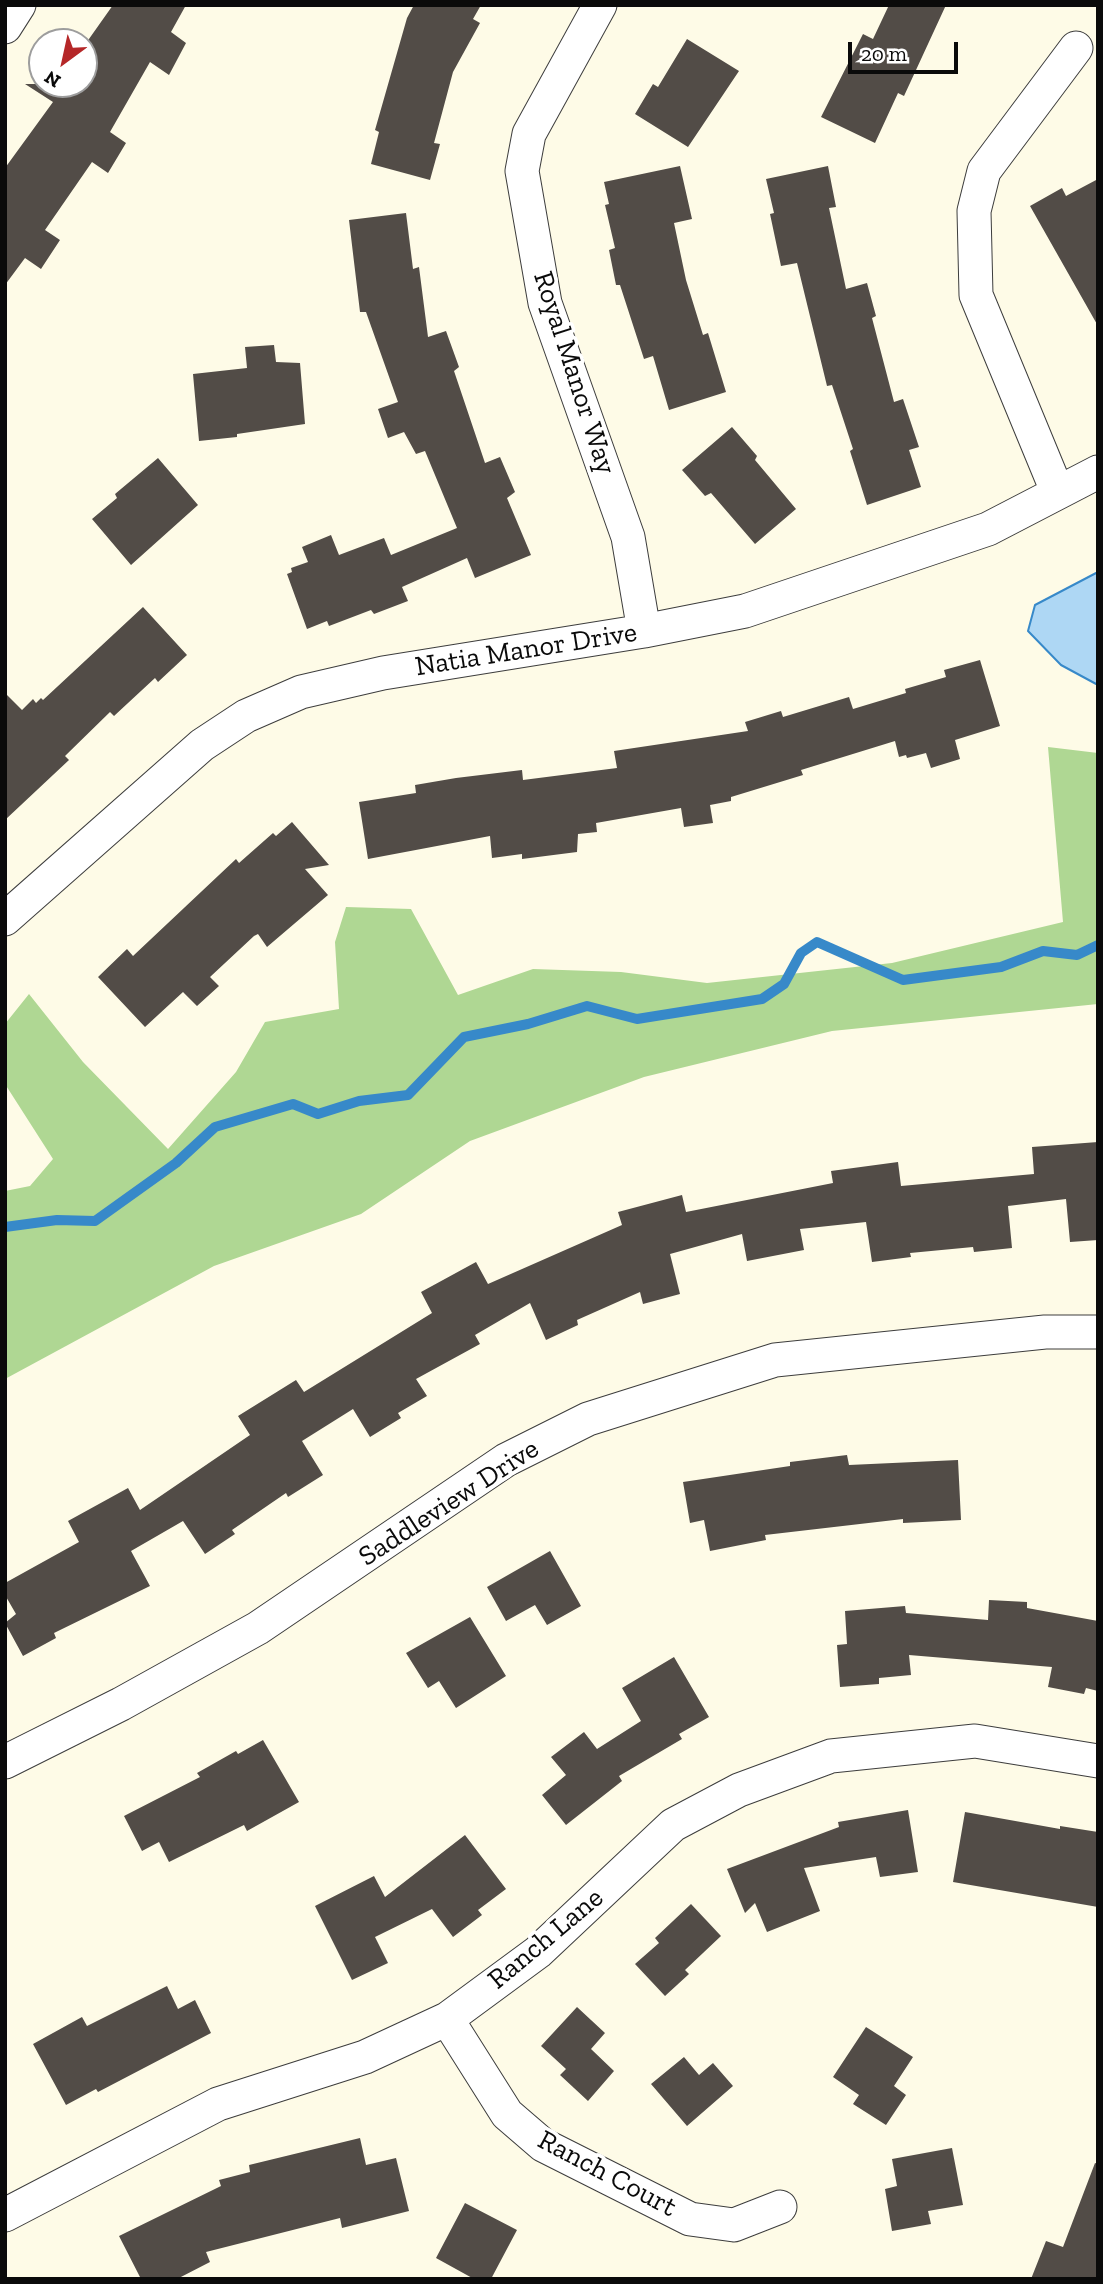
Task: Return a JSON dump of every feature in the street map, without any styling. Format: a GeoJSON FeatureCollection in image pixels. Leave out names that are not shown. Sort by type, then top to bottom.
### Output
{"type":"FeatureCollection","features":[{"type":"Feature","properties":{"kind":"street"},"geometry":{"type":"LineString","coordinates":[[5,27],[19,5]]}},
{"type":"Feature","properties":{"kind":"street","name":"Royal Manor Way"},"geometry":{"type":"LineString","coordinates":[[600,5],[529,134],[522,171],[545,303],[628,537],[644,631]]}},
{"type":"Feature","properties":{"kind":"street"},"geometry":{"type":"LineString","coordinates":[[1057,491],[976,295],[974,211],[984,171],[1076,48]]}},
{"type":"Feature","properties":{"kind":"street","name":"Natia Manor Drive"},"geometry":{"type":"LineString","coordinates":[[5,919],[202,746],[246,716],[301,692],[383,673],[644,631],[745,611],[989,529],[1057,491],[1098,472]]}},
{"type":"Feature","properties":{"kind":"street","name":"Saddleview Drive"},"geometry":{"type":"LineString","coordinates":[[5,1762],[121,1704],[258,1628],[506,1461],[589,1419],[775,1360],[1045,1332],[1098,1332]]}},
{"type":"Feature","properties":{"kind":"street","name":"Ranch Lane"},"geometry":{"type":"LineString","coordinates":[[5,2215],[218,2104],[365,2057],[447,2019],[538,1952],[673,1825],[739,1790],[831,1756],[975,1741],[1098,1761]]}},
{"type":"Feature","properties":{"kind":"street","name":"Ranch Court"},"geometry":{"type":"LineString","coordinates":[[447,2019],[507,2113],[543,2145],[690,2219],[734,2225],[780,2207]]}},
{"type":"Feature","properties":{"kind":"green space"},"geometry":{"type":"Polygon","coordinates":[[[1048,747],[1098,753],[1098,1004],[832,1031],[644,1077],[470,1141],[361,1214],[214,1266],[5,1379],[5,1191],[30,1186],[53,1159],[5,1084],[5,1024],[29,994],[83,1062],[168,1149],[236,1072],[265,1022],[339,1009],[335,942],[346,907],[411,909],[458,995],[533,969],[621,972],[707,983],[892,963],[1063,922],[1048,747]]]}},
{"type":"Feature","properties":{"kind":"water"},"geometry":{"type":"Polygon","coordinates":[[[1098,572],[1098,685],[1061,665],[1028,631],[1035,605],[1098,572]]]}},
{"type":"Feature","properties":{"kind":"building"},"geometry":{"type":"Polygon","coordinates":[[[113,5],[186,5],[171,32],[186,43],[169,75],[150,62],[110,132],[126,143],[108,173],[92,162],[45,230],[60,240],[41,269],[25,258],[5,285],[5,168],[53,102],[47,98],[98,98],[97,28],[113,5]]]}},
{"type":"Feature","properties":{"kind":"building"},"geometry":{"type":"Polygon","coordinates":[[[414,5],[481,5],[473,19],[480,23],[453,72],[434,143],[440,144],[430,180],[371,164],[379,132],[375,130],[407,18],[414,5]]]}},
{"type":"Feature","properties":{"kind":"building"},"geometry":{"type":"Polygon","coordinates":[[[889,5],[946,5],[904,96],[898,93],[875,143],[821,117],[863,34],[873,39],[889,5]]]}},
{"type":"Feature","properties":{"kind":"building"},"geometry":{"type":"Polygon","coordinates":[[[687,39],[739,71],[688,147],[635,114],[653,84],[658,87],[687,39]]]}},
{"type":"Feature","properties":{"kind":"building"},"geometry":{"type":"Polygon","coordinates":[[[680,166],[692,219],[674,223],[686,280],[703,335],[708,333],[726,392],[669,410],[653,356],[644,359],[620,285],[616,285],[609,250],[615,248],[605,205],[609,204],[604,182],[680,166]]]}},
{"type":"Feature","properties":{"kind":"building"},"geometry":{"type":"Polygon","coordinates":[[[828,166],[836,207],[829,208],[846,289],[867,283],[876,316],[872,318],[894,402],[903,399],[919,447],[909,450],[921,487],[867,505],[850,451],[853,449],[832,385],[827,386],[797,263],[781,266],[770,214],[774,213],[766,179],[828,166]]]}},
{"type":"Feature","properties":{"kind":"building"},"geometry":{"type":"Polygon","coordinates":[[[1098,179],[1098,326],[1030,206],[1062,188],[1066,196],[1098,179]]]}},
{"type":"Feature","properties":{"kind":"building"},"geometry":{"type":"Polygon","coordinates":[[[406,213],[413,269],[419,267],[428,337],[446,331],[459,367],[454,371],[485,463],[500,457],[515,492],[507,498],[531,555],[475,578],[467,558],[402,587],[408,601],[374,614],[371,610],[329,626],[327,621],[307,629],[287,574],[292,572],[291,568],[308,562],[302,547],[331,535],[339,555],[384,538],[391,555],[457,528],[425,451],[416,454],[404,432],[388,438],[378,409],[398,402],[366,312],[360,312],[349,220],[406,213]]]}},
{"type":"Feature","properties":{"kind":"building"},"geometry":{"type":"Polygon","coordinates":[[[274,345],[276,362],[300,363],[305,424],[199,441],[193,374],[247,368],[245,347],[274,345]]]}},
{"type":"Feature","properties":{"kind":"building"},"geometry":{"type":"Polygon","coordinates":[[[732,427],[757,456],[755,460],[796,509],[755,544],[711,493],[705,496],[682,470],[732,427]]]}},
{"type":"Feature","properties":{"kind":"building"},"geometry":{"type":"Polygon","coordinates":[[[158,458],[198,505],[131,565],[92,519],[117,498],[115,494],[158,458]]]}},
{"type":"Feature","properties":{"kind":"building"},"geometry":{"type":"Polygon","coordinates":[[[143,607],[187,655],[158,682],[155,678],[114,716],[110,712],[65,756],[69,760],[5,820],[5,693],[22,710],[33,699],[36,703],[41,698],[43,700],[143,607]]]}},
{"type":"Feature","properties":{"kind":"building"},"geometry":{"type":"Polygon","coordinates":[[[980,660],[1000,726],[955,740],[960,759],[931,768],[926,753],[907,758],[906,755],[899,757],[895,741],[801,770],[803,775],[731,797],[731,801],[710,805],[713,823],[684,827],[681,808],[596,823],[597,832],[578,834],[577,852],[522,859],[522,854],[492,858],[490,836],[368,859],[359,802],[416,793],[415,785],[456,778],[522,770],[523,780],[617,768],[614,751],[748,731],[745,722],[781,711],[783,717],[849,697],[853,709],[906,693],[905,689],[946,677],[944,670],[980,660]]]}},
{"type":"Feature","properties":{"kind":"building"},"geometry":{"type":"Polygon","coordinates":[[[292,822],[329,865],[305,869],[328,895],[267,947],[258,934],[254,936],[210,977],[219,986],[197,1006],[183,992],[145,1027],[98,977],[127,949],[133,956],[236,859],[239,863],[273,833],[276,836],[292,822]]]}},
{"type":"Feature","properties":{"kind":"building"},"geometry":{"type":"Polygon","coordinates":[[[1098,1142],[1098,1240],[1070,1242],[1066,1199],[1008,1206],[1012,1248],[974,1252],[973,1247],[910,1253],[911,1257],[872,1262],[866,1222],[800,1229],[804,1250],[747,1261],[742,1234],[670,1254],[680,1294],[643,1304],[640,1292],[577,1320],[578,1325],[546,1340],[530,1303],[475,1335],[480,1344],[416,1379],[427,1396],[398,1413],[401,1418],[370,1437],[353,1409],[302,1441],[323,1475],[288,1497],[286,1493],[232,1530],[235,1534],[205,1554],[183,1521],[131,1551],[150,1586],[54,1633],[56,1638],[23,1656],[5,1623],[16,1614],[5,1595],[5,1583],[79,1542],[68,1521],[128,1488],[140,1510],[250,1435],[238,1416],[296,1380],[304,1392],[432,1313],[421,1292],[476,1262],[488,1284],[622,1225],[618,1212],[682,1195],[686,1212],[833,1183],[831,1171],[898,1162],[901,1186],[1034,1174],[1032,1147],[1098,1142]]]}},
{"type":"Feature","properties":{"kind":"building"},"geometry":{"type":"Polygon","coordinates":[[[847,1455],[849,1465],[958,1460],[961,1520],[903,1523],[903,1519],[765,1535],[766,1540],[710,1551],[704,1520],[690,1523],[683,1482],[790,1466],[790,1462],[847,1455]]]}},
{"type":"Feature","properties":{"kind":"building"},"geometry":{"type":"Polygon","coordinates":[[[550,1551],[581,1606],[547,1625],[535,1605],[506,1621],[487,1587],[550,1551]]]}},
{"type":"Feature","properties":{"kind":"building"},"geometry":{"type":"Polygon","coordinates":[[[989,1600],[1027,1602],[1027,1608],[1098,1621],[1098,1691],[1086,1688],[1084,1694],[1048,1687],[1052,1667],[909,1655],[911,1675],[879,1678],[879,1684],[840,1687],[837,1645],[847,1644],[845,1611],[905,1606],[906,1613],[988,1620],[989,1600]]]}},
{"type":"Feature","properties":{"kind":"building"},"geometry":{"type":"Polygon","coordinates":[[[470,1617],[506,1676],[456,1708],[439,1681],[428,1688],[406,1653],[470,1617]]]}},
{"type":"Feature","properties":{"kind":"building"},"geometry":{"type":"Polygon","coordinates":[[[674,1657],[709,1717],[679,1734],[682,1739],[619,1776],[622,1781],[566,1825],[542,1795],[566,1775],[551,1757],[584,1732],[597,1749],[641,1721],[622,1688],[674,1657]]]}},
{"type":"Feature","properties":{"kind":"building"},"geometry":{"type":"Polygon","coordinates":[[[263,1740],[299,1802],[247,1831],[244,1825],[169,1862],[159,1842],[142,1851],[124,1816],[200,1777],[197,1773],[236,1751],[238,1754],[263,1740]]]}},
{"type":"Feature","properties":{"kind":"building"},"geometry":{"type":"Polygon","coordinates":[[[908,1810],[918,1872],[880,1877],[876,1857],[804,1868],[820,1911],[767,1932],[755,1903],[745,1913],[727,1869],[839,1827],[838,1822],[908,1810]]]}},
{"type":"Feature","properties":{"kind":"building"},"geometry":{"type":"Polygon","coordinates":[[[965,1812],[1060,1829],[1060,1826],[1098,1832],[1098,1907],[953,1882],[965,1812]]]}},
{"type":"Feature","properties":{"kind":"building"},"geometry":{"type":"Polygon","coordinates":[[[465,1835],[506,1889],[478,1910],[482,1915],[453,1937],[432,1909],[375,1937],[388,1963],[352,1980],[315,1906],[374,1876],[385,1897],[465,1835]]]}},
{"type":"Feature","properties":{"kind":"building"},"geometry":{"type":"Polygon","coordinates":[[[691,1904],[721,1936],[685,1970],[689,1974],[665,1996],[635,1964],[659,1943],[655,1938],[691,1904]]]}},
{"type":"Feature","properties":{"kind":"building"},"geometry":{"type":"Polygon","coordinates":[[[167,1986],[178,2009],[195,2000],[211,2033],[98,2092],[96,2089],[66,2105],[33,2044],[82,2017],[87,2026],[167,1986]]]}},
{"type":"Feature","properties":{"kind":"building"},"geometry":{"type":"Polygon","coordinates":[[[577,2007],[605,2033],[591,2049],[614,2071],[588,2101],[560,2075],[566,2069],[541,2046],[577,2007]]]}},
{"type":"Feature","properties":{"kind":"building"},"geometry":{"type":"Polygon","coordinates":[[[866,2027],[913,2057],[894,2086],[906,2095],[886,2125],[853,2104],[859,2095],[833,2077],[866,2027]]]}},
{"type":"Feature","properties":{"kind":"building"},"geometry":{"type":"Polygon","coordinates":[[[684,2057],[699,2075],[713,2063],[733,2086],[687,2126],[651,2084],[684,2057]]]}},
{"type":"Feature","properties":{"kind":"building"},"geometry":{"type":"Polygon","coordinates":[[[360,2138],[366,2165],[396,2158],[409,2211],[342,2228],[340,2218],[206,2252],[210,2262],[177,2279],[141,2279],[119,2236],[221,2186],[219,2180],[250,2172],[249,2165],[360,2138]]]}},
{"type":"Feature","properties":{"kind":"building"},"geometry":{"type":"Polygon","coordinates":[[[952,2148],[963,2205],[928,2211],[931,2224],[892,2231],[885,2189],[897,2186],[892,2159],[952,2148]]]}},
{"type":"Feature","properties":{"kind":"building"},"geometry":{"type":"Polygon","coordinates":[[[1095,2163],[1098,2164],[1098,2279],[1031,2279],[1046,2241],[1063,2247],[1095,2163]]]}},
{"type":"Feature","properties":{"kind":"building"},"geometry":{"type":"Polygon","coordinates":[[[465,2203],[517,2230],[491,2279],[474,2279],[436,2258],[465,2203]]]}},
{"type":"Feature","properties":{"kind":"waterway"},"geometry":{"type":"LineString","coordinates":[[5,1227],[57,1220],[95,1221],[176,1163],[215,1127],[293,1104],[318,1114],[359,1101],[408,1095],[464,1037],[528,1024],[587,1006],[637,1019],[762,999],[784,984],[801,953],[817,942],[903,980],[1001,967],[1043,951],[1077,955],[1098,945]]}}]}
